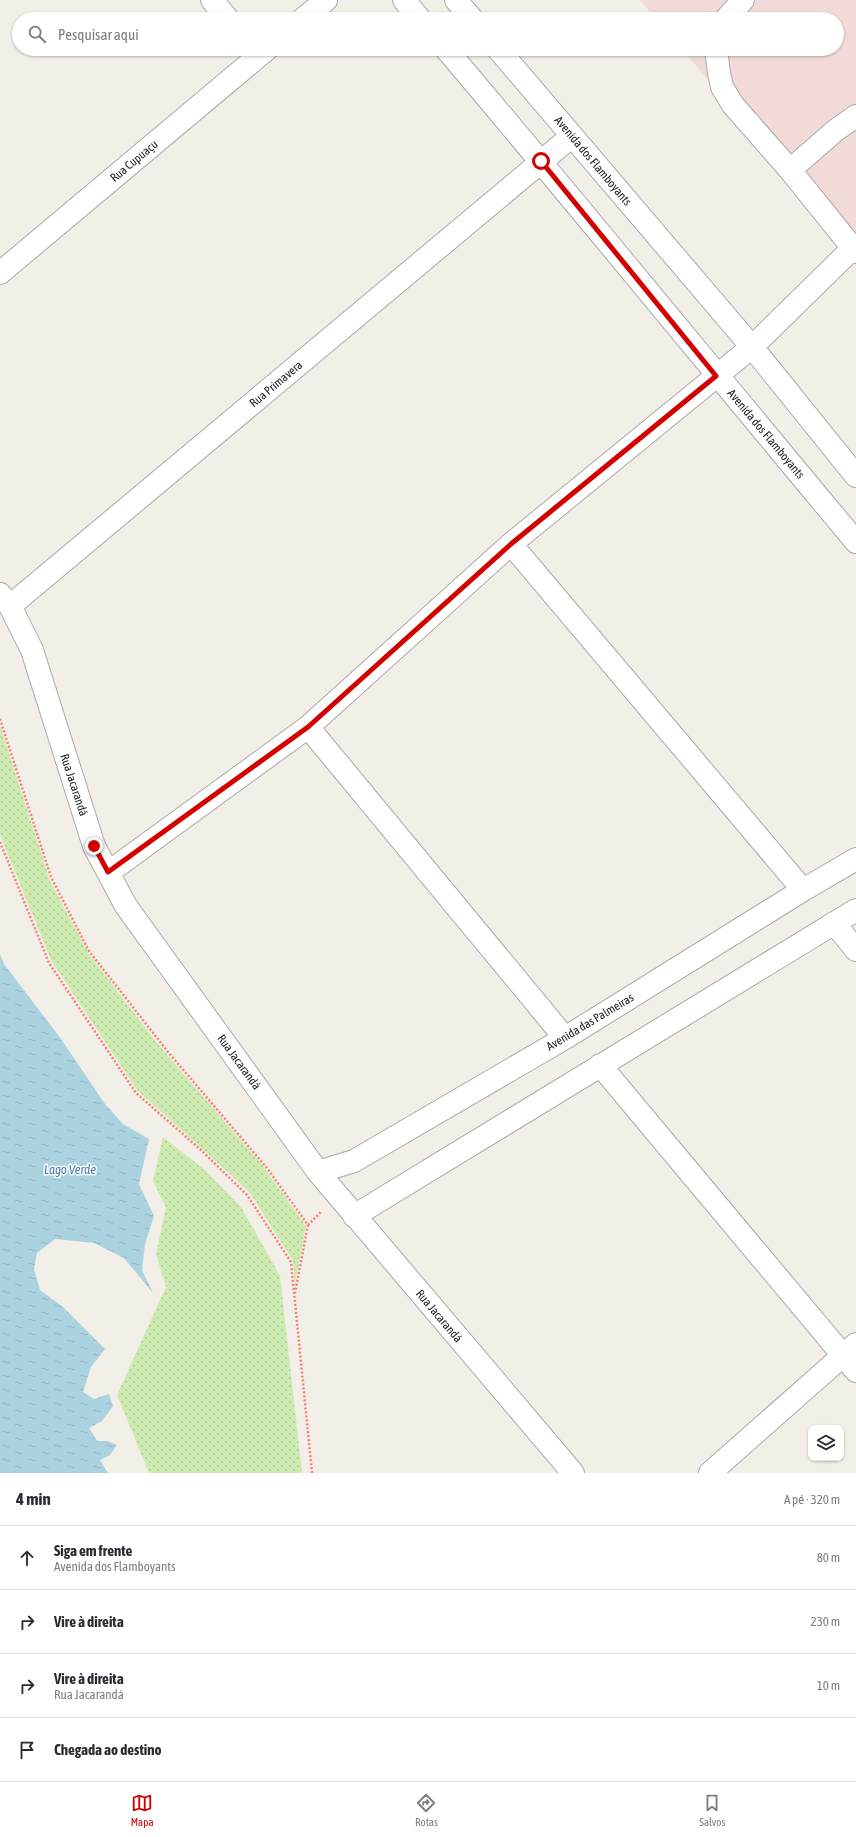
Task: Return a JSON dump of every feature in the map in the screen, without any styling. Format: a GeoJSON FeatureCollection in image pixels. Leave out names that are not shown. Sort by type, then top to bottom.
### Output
{"type":"FeatureCollection","features":[{"type":"Feature","properties":{"kind":"street"},"geometry":{"type":"LineString","coordinates":[[212,0],[222,12]]}},
{"type":"Feature","properties":{"kind":"street"},"geometry":{"type":"LineString","coordinates":[[311,12],[326,0]]}},
{"type":"Feature","properties":{"kind":"street"},"geometry":{"type":"LineString","coordinates":[[404,0],[414,12]]}},
{"type":"Feature","properties":{"kind":"street"},"geometry":{"type":"LineString","coordinates":[[456,0],[466,12]]}},
{"type":"Feature","properties":{"kind":"street"},"geometry":{"type":"LineString","coordinates":[[732,12],[743,0]]}},
{"type":"Feature","properties":{"kind":"street","name":"Rua Cupuaçu"},"geometry":{"type":"LineString","coordinates":[[0,273],[254,56]]}},
{"type":"Feature","properties":{"kind":"street","name":"Avenida dos Flamboyants"},"geometry":{"type":"LineString","coordinates":[[452,56],[541,161],[716,376],[856,542]]}},
{"type":"Feature","properties":{"kind":"street","name":"Avenida dos Flamboyants"},"geometry":{"type":"LineString","coordinates":[[504,56],[752,347],[856,476]]}},
{"type":"Feature","properties":{"kind":"street"},"geometry":{"type":"LineString","coordinates":[[108,872],[308,727],[511,544],[752,347],[854,250],[790,170],[733,105],[722,87],[717,56]]}},
{"type":"Feature","properties":{"kind":"street"},"geometry":{"type":"LineString","coordinates":[[790,170],[836,130],[856,116]]}},
{"type":"Feature","properties":{"kind":"street","name":"Rua Primavera"},"geometry":{"type":"LineString","coordinates":[[5,600],[572,136]]}},
{"type":"Feature","properties":{"kind":"street"},"geometry":{"type":"LineString","coordinates":[[511,544],[803,890]]}},
{"type":"Feature","properties":{"kind":"street","name":"Rua Jacarandá"},"geometry":{"type":"LineString","coordinates":[[5,600],[32,650],[94,846],[126,906],[318,1172],[573,1473]]}},
{"type":"Feature","properties":{"kind":"street"},"geometry":{"type":"LineString","coordinates":[[308,727],[565,1038]]}},
{"type":"Feature","properties":{"kind":"street","name":"Avenida das Palmeiras"},"geometry":{"type":"LineString","coordinates":[[318,1172],[354,1161],[565,1038],[803,890],[856,859]]}},
{"type":"Feature","properties":{"kind":"street"},"geometry":{"type":"LineString","coordinates":[[354,1216],[856,910]]}},
{"type":"Feature","properties":{"kind":"street"},"geometry":{"type":"LineString","coordinates":[[834,923],[856,950]]}},
{"type":"Feature","properties":{"kind":"street"},"geometry":{"type":"LineString","coordinates":[[600,1065],[852,1357],[710,1473]]}},
{"type":"Feature","properties":{"kind":"path"},"geometry":{"type":"LineString","coordinates":[[0,719],[51,877],[89,951],[168,1052],[267,1168],[308,1225],[294,1296]]}},
{"type":"Feature","properties":{"kind":"path"},"geometry":{"type":"LineString","coordinates":[[0,842],[49,964],[136,1093],[201,1150],[247,1195],[291,1262],[312,1473]]}},
{"type":"Feature","properties":{"kind":"shaded area"},"geometry":{"type":"Polygon","coordinates":[[[640,0],[856,0],[856,255],[688,56],[844,56],[844,12],[650,12],[640,0]]]}},
{"type":"Feature","properties":{"kind":"green space"},"geometry":{"type":"Polygon","coordinates":[[[0,725],[50,881],[89,954],[157,1043],[263,1166],[306,1226],[295,1284],[293,1261],[250,1193],[137,1090],[51,960],[0,835],[0,725]]]}},
{"type":"Feature","properties":{"kind":"green space"},"geometry":{"type":"Polygon","coordinates":[[[163,1137],[205,1170],[241,1207],[280,1276],[302,1473],[149,1473],[117,1395],[166,1287],[156,1254],[166,1207],[153,1181],[163,1137]]]}},
{"type":"Feature","properties":{"kind":"water","name":"Lago Verde"},"geometry":{"type":"Polygon","coordinates":[[[0,954],[4,964],[61,1039],[105,1104],[123,1124],[149,1139],[139,1184],[154,1216],[145,1244],[142,1270],[153,1293],[124,1258],[94,1243],[55,1239],[37,1253],[34,1269],[40,1290],[63,1307],[105,1349],[91,1367],[83,1392],[94,1399],[109,1394],[113,1406],[102,1421],[89,1428],[97,1441],[107,1441],[117,1445],[110,1455],[100,1460],[108,1473],[0,1473],[0,954]]]}},
{"type":"Feature","properties":{"kind":"route"},"geometry":{"type":"LineString","coordinates":[[94,846],[108,872],[308,727],[511,544],[716,376],[541,161]]}}]}
